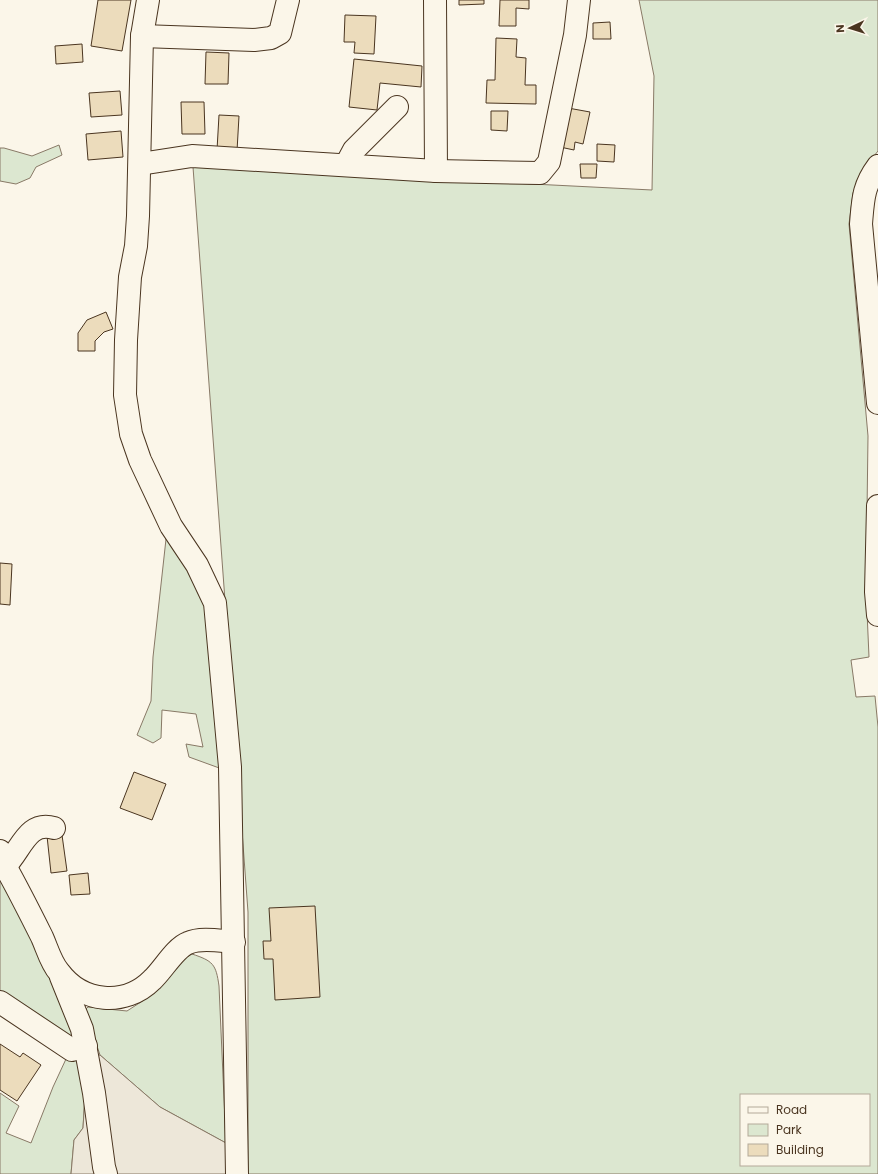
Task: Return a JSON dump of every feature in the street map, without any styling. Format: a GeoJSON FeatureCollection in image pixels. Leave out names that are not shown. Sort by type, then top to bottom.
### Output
{"type":"FeatureCollection","features":[{"type":"Feature","properties":{"kind":"street"},"geometry":{"type":"LineString","coordinates":[[148,0],[142,36],[140,164],[136,246],[130,277],[125,395],[131,434],[140,460],[171,526],[197,565],[215,603],[230,767],[237,1174]]}},
{"type":"Feature","properties":{"kind":"street"},"geometry":{"type":"LineString","coordinates":[[142,36],[254,40],[271,38],[280,33],[288,0]]}},
{"type":"Feature","properties":{"kind":"street"},"geometry":{"type":"LineString","coordinates":[[435,0],[436,171]]}},
{"type":"Feature","properties":{"kind":"street"},"geometry":{"type":"LineString","coordinates":[[140,164],[192,156],[436,171],[540,173],[549,162],[575,35],[579,0]]}},
{"type":"Feature","properties":{"kind":"street"},"geometry":{"type":"LineString","coordinates":[[346,165],[354,150],[397,107]]}},
{"type":"Feature","properties":{"kind":"street"},"geometry":{"type":"LineString","coordinates":[[878,166],[869,179],[864,195],[861,224],[878,403]]}},
{"type":"Feature","properties":{"kind":"street"},"geometry":{"type":"LineString","coordinates":[[878,506],[876,592],[878,615]]}},
{"type":"Feature","properties":{"kind":"street"},"geometry":{"type":"LineString","coordinates":[[54,828],[39,826],[29,833],[14,858],[2,861],[59,972],[82,1028],[94,1093],[106,1174]]}},
{"type":"Feature","properties":{"kind":"street"},"geometry":{"type":"LineString","coordinates":[[59,972],[75,988],[91,996],[108,999],[120,997],[134,993],[152,981],[173,956],[188,943],[206,940],[234,942]]}},
{"type":"Feature","properties":{"kind":"street"},"geometry":{"type":"LineString","coordinates":[[0,1002],[72,1050],[86,1046]]}},
{"type":"Feature","properties":{"kind":"green space"},"geometry":{"type":"Polygon","coordinates":[[[639,0],[878,0],[878,151],[861,172],[853,193],[849,224],[868,436],[866,589],[869,657],[851,660],[856,697],[875,696],[878,727],[878,1174],[248,1174],[248,912],[193,167],[652,190],[654,76],[639,0]]]}},
{"type":"Feature","properties":{"kind":"green space"},"geometry":{"type":"Polygon","coordinates":[[[59,145],[62,155],[36,167],[30,178],[16,184],[0,181],[0,148],[32,156],[59,145]]]}},
{"type":"Feature","properties":{"kind":"green space"},"geometry":{"type":"Polygon","coordinates":[[[167,530],[206,604],[222,769],[189,757],[186,744],[203,747],[196,714],[162,710],[161,738],[153,743],[137,735],[151,701],[153,657],[167,530]]]}},
{"type":"Feature","properties":{"kind":"green space"},"geometry":{"type":"Polygon","coordinates":[[[0,874],[76,1033],[72,1037],[66,1037],[0,994],[0,874]]]}},
{"type":"Feature","properties":{"kind":"green space"},"geometry":{"type":"Polygon","coordinates":[[[192,954],[209,961],[215,968],[218,979],[226,1143],[160,1107],[100,1055],[85,1010],[88,1007],[127,1011],[144,1000],[178,962],[192,954]]]}},
{"type":"Feature","properties":{"kind":"green space"},"geometry":{"type":"Polygon","coordinates":[[[66,1059],[80,1059],[85,1095],[83,1128],[74,1140],[71,1174],[0,1174],[0,1093],[19,1106],[6,1133],[31,1143],[53,1087],[66,1059]]]}},
{"type":"Feature","properties":{"kind":"shaded area"},"geometry":{"type":"Polygon","coordinates":[[[100,1055],[160,1107],[226,1143],[226,1174],[71,1174],[74,1140],[83,1128],[85,1095],[80,1059],[100,1055]]]}},
{"type":"Feature","properties":{"kind":"building"},"geometry":{"type":"Polygon","coordinates":[[[98,0],[131,0],[122,51],[91,46],[98,0]]]}},
{"type":"Feature","properties":{"kind":"building"},"geometry":{"type":"Polygon","coordinates":[[[459,0],[484,0],[484,4],[459,5],[459,0]]]}},
{"type":"Feature","properties":{"kind":"building"},"geometry":{"type":"Polygon","coordinates":[[[500,0],[529,0],[529,9],[516,8],[516,26],[499,26],[500,0]]]}},
{"type":"Feature","properties":{"kind":"building"},"geometry":{"type":"Polygon","coordinates":[[[345,15],[376,16],[374,54],[354,53],[355,42],[344,42],[345,15]]]}},
{"type":"Feature","properties":{"kind":"building"},"geometry":{"type":"Polygon","coordinates":[[[610,22],[611,39],[593,39],[593,23],[610,22]]]}},
{"type":"Feature","properties":{"kind":"building"},"geometry":{"type":"Polygon","coordinates":[[[496,38],[517,39],[516,57],[526,58],[525,85],[536,85],[536,104],[486,103],[487,80],[495,80],[496,38]]]}},
{"type":"Feature","properties":{"kind":"building"},"geometry":{"type":"Polygon","coordinates":[[[82,44],[83,62],[56,64],[55,46],[82,44]]]}},
{"type":"Feature","properties":{"kind":"building"},"geometry":{"type":"Polygon","coordinates":[[[206,52],[229,53],[228,84],[205,84],[206,52]]]}},
{"type":"Feature","properties":{"kind":"building"},"geometry":{"type":"Polygon","coordinates":[[[354,59],[422,66],[421,87],[380,83],[377,110],[349,107],[354,59]]]}},
{"type":"Feature","properties":{"kind":"building"},"geometry":{"type":"Polygon","coordinates":[[[120,91],[122,115],[91,117],[89,93],[120,91]]]}},
{"type":"Feature","properties":{"kind":"building"},"geometry":{"type":"Polygon","coordinates":[[[181,102],[204,102],[205,134],[182,134],[181,102]]]}},
{"type":"Feature","properties":{"kind":"building"},"geometry":{"type":"Polygon","coordinates":[[[568,108],[590,112],[583,144],[575,142],[574,150],[560,147],[568,108]]]}},
{"type":"Feature","properties":{"kind":"building"},"geometry":{"type":"Polygon","coordinates":[[[491,111],[508,111],[507,131],[491,130],[491,111]]]}},
{"type":"Feature","properties":{"kind":"building"},"geometry":{"type":"Polygon","coordinates":[[[219,115],[239,116],[237,151],[217,150],[219,115]]]}},
{"type":"Feature","properties":{"kind":"building"},"geometry":{"type":"Polygon","coordinates":[[[121,131],[123,157],[88,160],[86,134],[121,131]]]}},
{"type":"Feature","properties":{"kind":"building"},"geometry":{"type":"Polygon","coordinates":[[[597,144],[615,145],[614,162],[597,161],[597,144]]]}},
{"type":"Feature","properties":{"kind":"building"},"geometry":{"type":"Polygon","coordinates":[[[580,164],[597,164],[596,178],[581,178],[580,164]]]}},
{"type":"Feature","properties":{"kind":"building"},"geometry":{"type":"Polygon","coordinates":[[[106,312],[113,329],[104,332],[95,341],[95,351],[78,351],[78,333],[87,320],[106,312]]]}},
{"type":"Feature","properties":{"kind":"building"},"geometry":{"type":"Polygon","coordinates":[[[0,563],[12,564],[10,605],[0,604],[0,563]]]}},
{"type":"Feature","properties":{"kind":"building"},"geometry":{"type":"Polygon","coordinates":[[[134,772],[166,784],[152,820],[120,808],[134,772]]]}},
{"type":"Feature","properties":{"kind":"building"},"geometry":{"type":"Polygon","coordinates":[[[62,835],[67,871],[51,873],[47,836],[62,835]]]}},
{"type":"Feature","properties":{"kind":"building"},"geometry":{"type":"Polygon","coordinates":[[[88,873],[90,894],[71,895],[69,875],[88,873]]]}},
{"type":"Feature","properties":{"kind":"building"},"geometry":{"type":"Polygon","coordinates":[[[315,906],[320,997],[275,1000],[273,959],[264,959],[263,941],[271,941],[269,908],[315,906]]]}},
{"type":"Feature","properties":{"kind":"building"},"geometry":{"type":"Polygon","coordinates":[[[0,1044],[20,1057],[23,1053],[41,1065],[17,1101],[0,1090],[0,1044]]]}}]}
